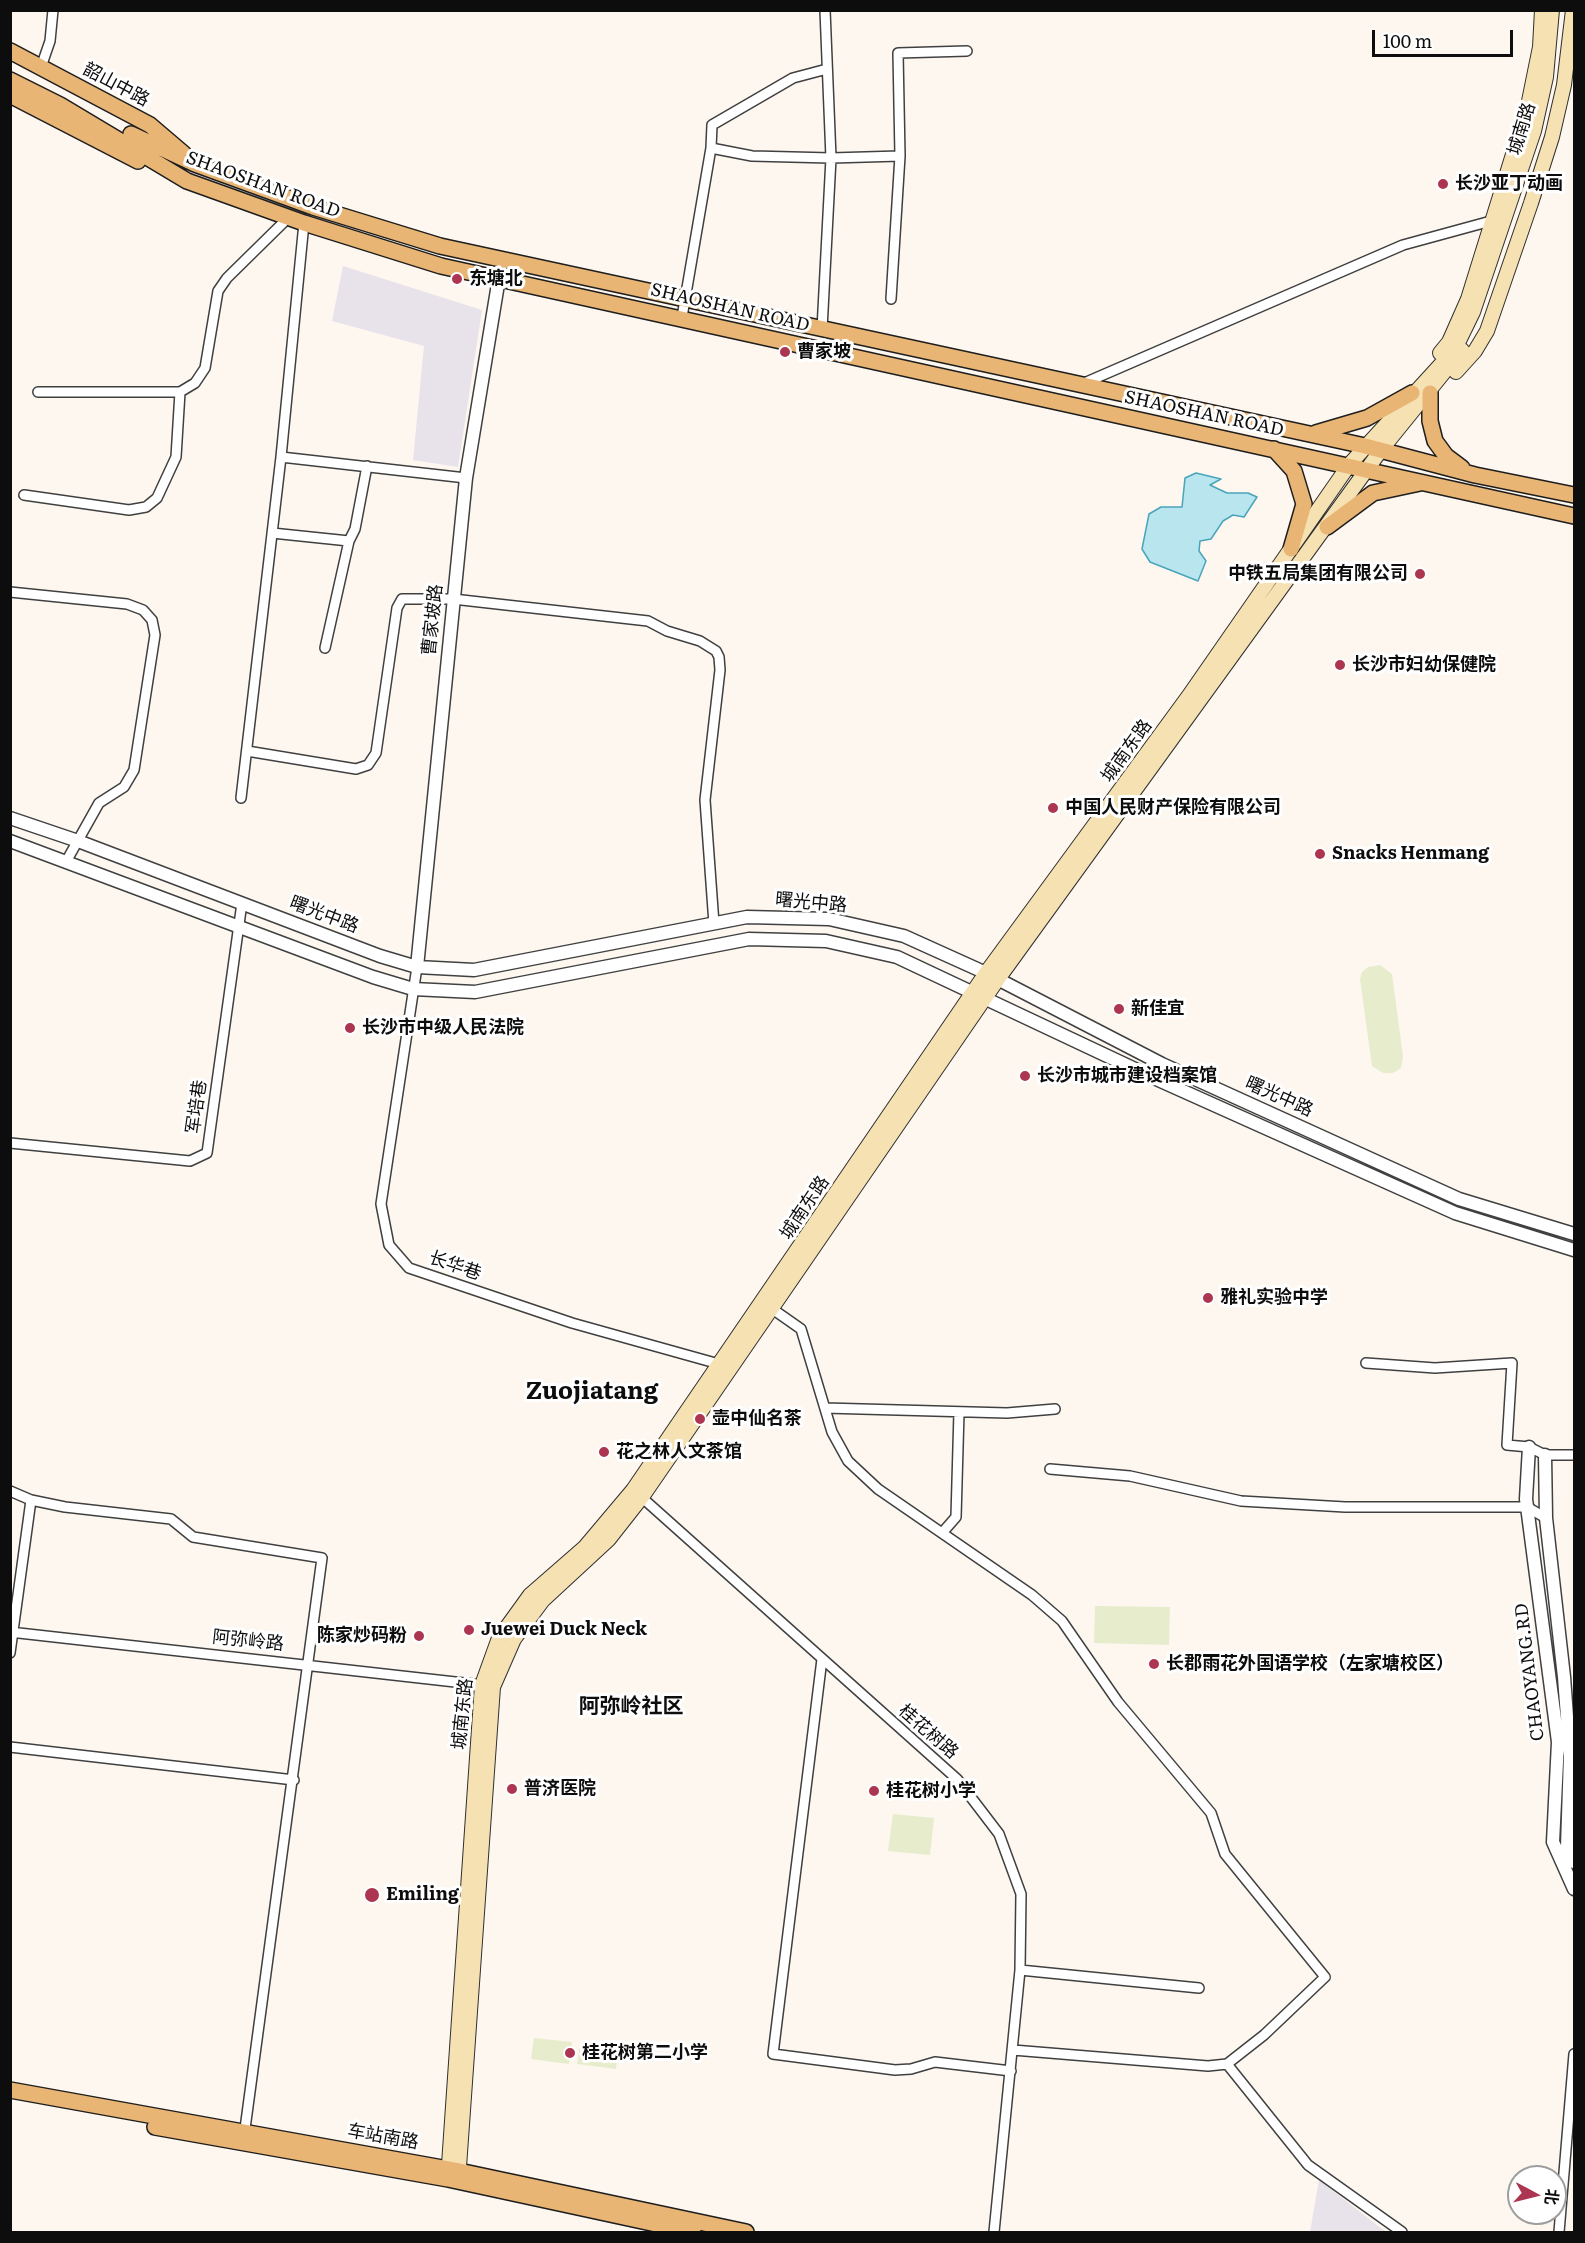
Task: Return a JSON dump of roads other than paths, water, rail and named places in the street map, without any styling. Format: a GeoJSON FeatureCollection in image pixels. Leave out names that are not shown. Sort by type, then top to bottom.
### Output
{"type":"FeatureCollection","features":[{"type":"Feature","properties":{"kind":"main road"},"geometry":{"type":"LineString","coordinates":[[1475,475],[1454,463],[1435,441],[1423,390],[1449,342],[1452,329],[1462,314],[1528,106],[1540,46],[1542,10]]}},
{"type":"Feature","properties":{"kind":"main road"},"geometry":{"type":"LineString","coordinates":[[1457,352],[1473,312],[1534,131],[1550,48],[1552,10]]}},
{"type":"Feature","properties":{"kind":"main road","name":"城南路"},"geometry":{"type":"LineString","coordinates":[[1457,352],[1488,293],[1541,134],[1554,79],[1560,10]]}},
{"type":"Feature","properties":{"kind":"main road"},"geometry":{"type":"LineString","coordinates":[[1308,434],[1336,429],[1367,418],[1460,369],[1475,351],[1487,331],[1499,300],[1552,137],[1564,85],[1573,10]]}},
{"type":"Feature","properties":{"kind":"main road","name":"韶山中路"},"geometry":{"type":"LineString","coordinates":[[10,51],[150,125],[195,164]]}},
{"type":"Feature","properties":{"kind":"main road","name":"SHAOSHAN ROAD"},"geometry":{"type":"LineString","coordinates":[[10,73],[149,150],[187,181],[304,223],[441,266],[682,317],[1575,516]]}},
{"type":"Feature","properties":{"kind":"main road","name":"SHAOSHAN ROAD"},"geometry":{"type":"LineString","coordinates":[[10,80],[149,150],[195,164],[313,207],[440,246],[1365,446],[1475,475],[1575,495]]}},
{"type":"Feature","properties":{"kind":"main road"},"geometry":{"type":"LineString","coordinates":[[10,95],[136,160],[187,181]]}},
{"type":"Feature","properties":{"kind":"main road","name":"城南东路"},"geometry":{"type":"LineString","coordinates":[[453,2175],[482,1685],[499,1638],[520,1606],[539,1586],[585,1547],[638,1493],[771,1308],[992,976],[1350,465],[1365,446],[1423,390],[1457,352]]}},
{"type":"Feature","properties":{"kind":"main road","name":"城南东路"},"geometry":{"type":"LineString","coordinates":[[992,976],[1327,527],[1423,390]]}},
{"type":"Feature","properties":{"kind":"main road"},"geometry":{"type":"LineString","coordinates":[[1274,449],[1294,471],[1304,504],[1291,549]]}},
{"type":"Feature","properties":{"kind":"main road"},"geometry":{"type":"LineString","coordinates":[[1327,527],[1373,493],[1425,482]]}},
{"type":"Feature","properties":{"kind":"main road","name":"城南东路"},"geometry":{"type":"LineString","coordinates":[[453,2175],[493,1687],[514,1639],[531,1614],[609,1539],[719,1364],[980,994]]}},
{"type":"Feature","properties":{"kind":"main road","name":"车站南路"},"geometry":{"type":"LineString","coordinates":[[10,2090],[244,2139]]}},
{"type":"Feature","properties":{"kind":"main road","name":"车站南路"},"geometry":{"type":"LineString","coordinates":[[10,2099],[453,2175],[746,2232]]}},
{"type":"Feature","properties":{"kind":"main road","name":"车站南路"},"geometry":{"type":"LineString","coordinates":[[453,2175],[693,2232]]}},
{"type":"Feature","properties":{"kind":"street"},"geometry":{"type":"LineString","coordinates":[[41,67],[50,41],[53,10]]}},
{"type":"Feature","properties":{"kind":"street"},"geometry":{"type":"LineString","coordinates":[[822,329],[831,158],[825,10]]}},
{"type":"Feature","properties":{"kind":"street"},"geometry":{"type":"LineString","coordinates":[[891,299],[900,156],[898,53],[967,51]]}},
{"type":"Feature","properties":{"kind":"street"},"geometry":{"type":"LineString","coordinates":[[682,317],[687,299],[711,148],[712,125],[793,78],[827,69]]}},
{"type":"Feature","properties":{"kind":"street"},"geometry":{"type":"LineString","coordinates":[[711,148],[752,156],[831,158],[900,156]]}},
{"type":"Feature","properties":{"kind":"street"},"geometry":{"type":"LineString","coordinates":[[38,392],[180,392],[195,383],[205,368],[218,291],[227,278],[289,217]]}},
{"type":"Feature","properties":{"kind":"street"},"geometry":{"type":"LineString","coordinates":[[1081,385],[1403,245],[1491,221]]}},
{"type":"Feature","properties":{"kind":"street"},"geometry":{"type":"LineString","coordinates":[[241,798],[281,456],[304,223]]}},
{"type":"Feature","properties":{"kind":"street","name":"曹家坡路"},"geometry":{"type":"LineString","coordinates":[[417,967],[466,478],[499,278]]}},
{"type":"Feature","properties":{"kind":"street"},"geometry":{"type":"LineString","coordinates":[[24,495],[129,510],[146,507],[158,498],[176,458],[180,392]]}},
{"type":"Feature","properties":{"kind":"street"},"geometry":{"type":"LineString","coordinates":[[281,456],[466,478]]}},
{"type":"Feature","properties":{"kind":"street"},"geometry":{"type":"LineString","coordinates":[[325,648],[349,542],[355,529],[367,466]]}},
{"type":"Feature","properties":{"kind":"street"},"geometry":{"type":"LineString","coordinates":[[272,533],[349,542]]}},
{"type":"Feature","properties":{"kind":"street"},"geometry":{"type":"LineString","coordinates":[[10,592],[127,604],[143,610],[152,620],[155,635],[134,770],[124,787],[99,803],[67,860]]}},
{"type":"Feature","properties":{"kind":"street"},"geometry":{"type":"LineString","coordinates":[[246,752],[356,769],[368,765],[376,753],[397,608],[402,599],[453,599],[648,621],[667,631],[700,641],[716,651],[720,670],[705,800],[714,924]]}},
{"type":"Feature","properties":{"kind":"street","name":"曙光中路"},"geometry":{"type":"LineString","coordinates":[[10,818],[78,841],[380,956],[417,967],[474,970],[747,917],[829,919],[904,936],[992,976],[1162,1064],[1459,1199],[1575,1234]]}},
{"type":"Feature","properties":{"kind":"street","name":"曙光中路"},"geometry":{"type":"LineString","coordinates":[[10,841],[67,860],[373,977],[413,989],[475,992],[749,939],[826,940],[897,957],[980,994],[1154,1078],[1455,1213],[1575,1250]]}},
{"type":"Feature","properties":{"kind":"street","name":"军培巷"},"geometry":{"type":"LineString","coordinates":[[10,1143],[190,1161],[207,1153],[242,903]]}},
{"type":"Feature","properties":{"kind":"street","name":"长华巷"},"geometry":{"type":"LineString","coordinates":[[417,967],[381,1204],[389,1245],[409,1268],[572,1323],[719,1364]]}},
{"type":"Feature","properties":{"kind":"street"},"geometry":{"type":"LineString","coordinates":[[771,1308],[801,1329],[832,1432],[848,1461],[878,1489],[1032,1595],[1062,1622],[1118,1702],[1211,1813],[1225,1854],[1325,1977],[1264,2035],[1227,2064],[1208,2066],[1013,2050]]}},
{"type":"Feature","properties":{"kind":"street"},"geometry":{"type":"LineString","coordinates":[[1366,1363],[1435,1368],[1512,1363],[1507,1444],[1529,1447],[1545,1455],[1575,1455]]}},
{"type":"Feature","properties":{"kind":"street"},"geometry":{"type":"LineString","coordinates":[[825,1408],[959,1412],[1055,1409]]}},
{"type":"Feature","properties":{"kind":"street"},"geometry":{"type":"LineString","coordinates":[[942,1533],[956,1517],[959,1412]]}},
{"type":"Feature","properties":{"kind":"street","name":"CHAOYANG.RD"},"geometry":{"type":"LineString","coordinates":[[1529,1447],[1527,1507],[1558,1742],[1553,1842],[1575,1888]]}},
{"type":"Feature","properties":{"kind":"street","name":"CHAOYANG.RD"},"geometry":{"type":"LineString","coordinates":[[1545,1455],[1546,1518],[1570,1756],[1568,1847],[1575,1862]]}},
{"type":"Feature","properties":{"kind":"street"},"geometry":{"type":"LineString","coordinates":[[1050,1469],[1130,1476],[1222,1499],[1241,1501],[1345,1507],[1527,1507],[1546,1518]]}},
{"type":"Feature","properties":{"kind":"street"},"geometry":{"type":"LineString","coordinates":[[10,1491],[31,1500],[65,1507],[171,1519],[193,1537],[322,1558],[310,1665],[244,2139]]}},
{"type":"Feature","properties":{"kind":"street","name":"桂花树路"},"geometry":{"type":"LineString","coordinates":[[638,1493],[957,1779],[999,1834],[1021,1894],[1020,1970],[994,2232]]}},
{"type":"Feature","properties":{"kind":"street"},"geometry":{"type":"LineString","coordinates":[[10,1653],[31,1500]]}},
{"type":"Feature","properties":{"kind":"street","name":"阿弥岭路"},"geometry":{"type":"LineString","coordinates":[[12,1632],[482,1685]]}},
{"type":"Feature","properties":{"kind":"street"},"geometry":{"type":"LineString","coordinates":[[822,1659],[773,2054],[895,2070],[911,2069],[935,2062],[1011,2071]]}},
{"type":"Feature","properties":{"kind":"street"},"geometry":{"type":"LineString","coordinates":[[10,1747],[294,1780]]}},
{"type":"Feature","properties":{"kind":"street"},"geometry":{"type":"LineString","coordinates":[[1020,1970],[1199,1988]]}},
{"type":"Feature","properties":{"kind":"street"},"geometry":{"type":"LineString","coordinates":[[1559,2232],[1571,2147],[1575,2054]]}},
{"type":"Feature","properties":{"kind":"street"},"geometry":{"type":"LineString","coordinates":[[1227,2064],[1308,2165],[1402,2232]]}},
{"type":"Feature","properties":{"kind":"water"},"geometry":{"type":"Polygon","coordinates":[[[1196,473],[1221,479],[1210,485],[1227,493],[1248,493],[1257,497],[1244,517],[1233,515],[1223,521],[1211,539],[1200,541],[1199,551],[1206,561],[1198,581],[1150,562],[1142,549],[1149,514],[1161,507],[1182,507],[1185,478],[1196,473]]]}},
{"type":"Feature","properties":{"kind":"place","name":"长沙亚丁动画"},"geometry":{"type":"Point","coordinates":[1443,184]}},
{"type":"Feature","properties":{"kind":"place","name":"东塘北"},"geometry":{"type":"Point","coordinates":[457,279]}},
{"type":"Feature","properties":{"kind":"place","name":"曹家坡"},"geometry":{"type":"Point","coordinates":[785,352]}},
{"type":"Feature","properties":{"kind":"place","name":"中铁五局集团有限公司"},"geometry":{"type":"Point","coordinates":[1420,574]}},
{"type":"Feature","properties":{"kind":"place","name":"长沙市妇幼保健院"},"geometry":{"type":"Point","coordinates":[1340,665]}},
{"type":"Feature","properties":{"kind":"place","name":"中国人民财产保险有限公司"},"geometry":{"type":"Point","coordinates":[1053,808]}},
{"type":"Feature","properties":{"kind":"place","name":"Snacks Henmang"},"geometry":{"type":"Point","coordinates":[1320,854]}},
{"type":"Feature","properties":{"kind":"place","name":"新佳宜"},"geometry":{"type":"Point","coordinates":[1119,1009]}},
{"type":"Feature","properties":{"kind":"place","name":"长沙市中级人民法院"},"geometry":{"type":"Point","coordinates":[350,1028]}},
{"type":"Feature","properties":{"kind":"place","name":"长沙市城市建设档案馆"},"geometry":{"type":"Point","coordinates":[1025,1076]}},
{"type":"Feature","properties":{"kind":"place","name":"雅礼实验中学"},"geometry":{"type":"Point","coordinates":[1208,1298]}},
{"type":"Feature","properties":{"kind":"place","name":"壶中仙名茶"},"geometry":{"type":"Point","coordinates":[700,1419]}},
{"type":"Feature","properties":{"kind":"place","name":"花之林人文茶馆"},"geometry":{"type":"Point","coordinates":[604,1452]}},
{"type":"Feature","properties":{"kind":"place","name":"Juewei Duck Neck"},"geometry":{"type":"Point","coordinates":[469,1630]}},
{"type":"Feature","properties":{"kind":"place","name":"陈家炒码粉"},"geometry":{"type":"Point","coordinates":[419,1636]}},
{"type":"Feature","properties":{"kind":"place","name":"长郡雨花外国语学校（左家塘校区）"},"geometry":{"type":"Point","coordinates":[1154,1664]}},
{"type":"Feature","properties":{"kind":"place","name":"普济医院"},"geometry":{"type":"Point","coordinates":[512,1789]}},
{"type":"Feature","properties":{"kind":"place","name":"桂花树小学"},"geometry":{"type":"Point","coordinates":[874,1791]}},
{"type":"Feature","properties":{"kind":"place","name":"Emiling"},"geometry":{"type":"Point","coordinates":[372,1895]}},
{"type":"Feature","properties":{"kind":"place","name":"桂花树第二小学"},"geometry":{"type":"Point","coordinates":[570,2053]}},
{"type":"Feature","properties":{"kind":"district","name":"Zuojiatang"},"geometry":{"type":"Point","coordinates":[592,1392]}},
{"type":"Feature","properties":{"kind":"district","name":"阿弥岭社区"},"geometry":{"type":"Point","coordinates":[631,1707]}}]}
